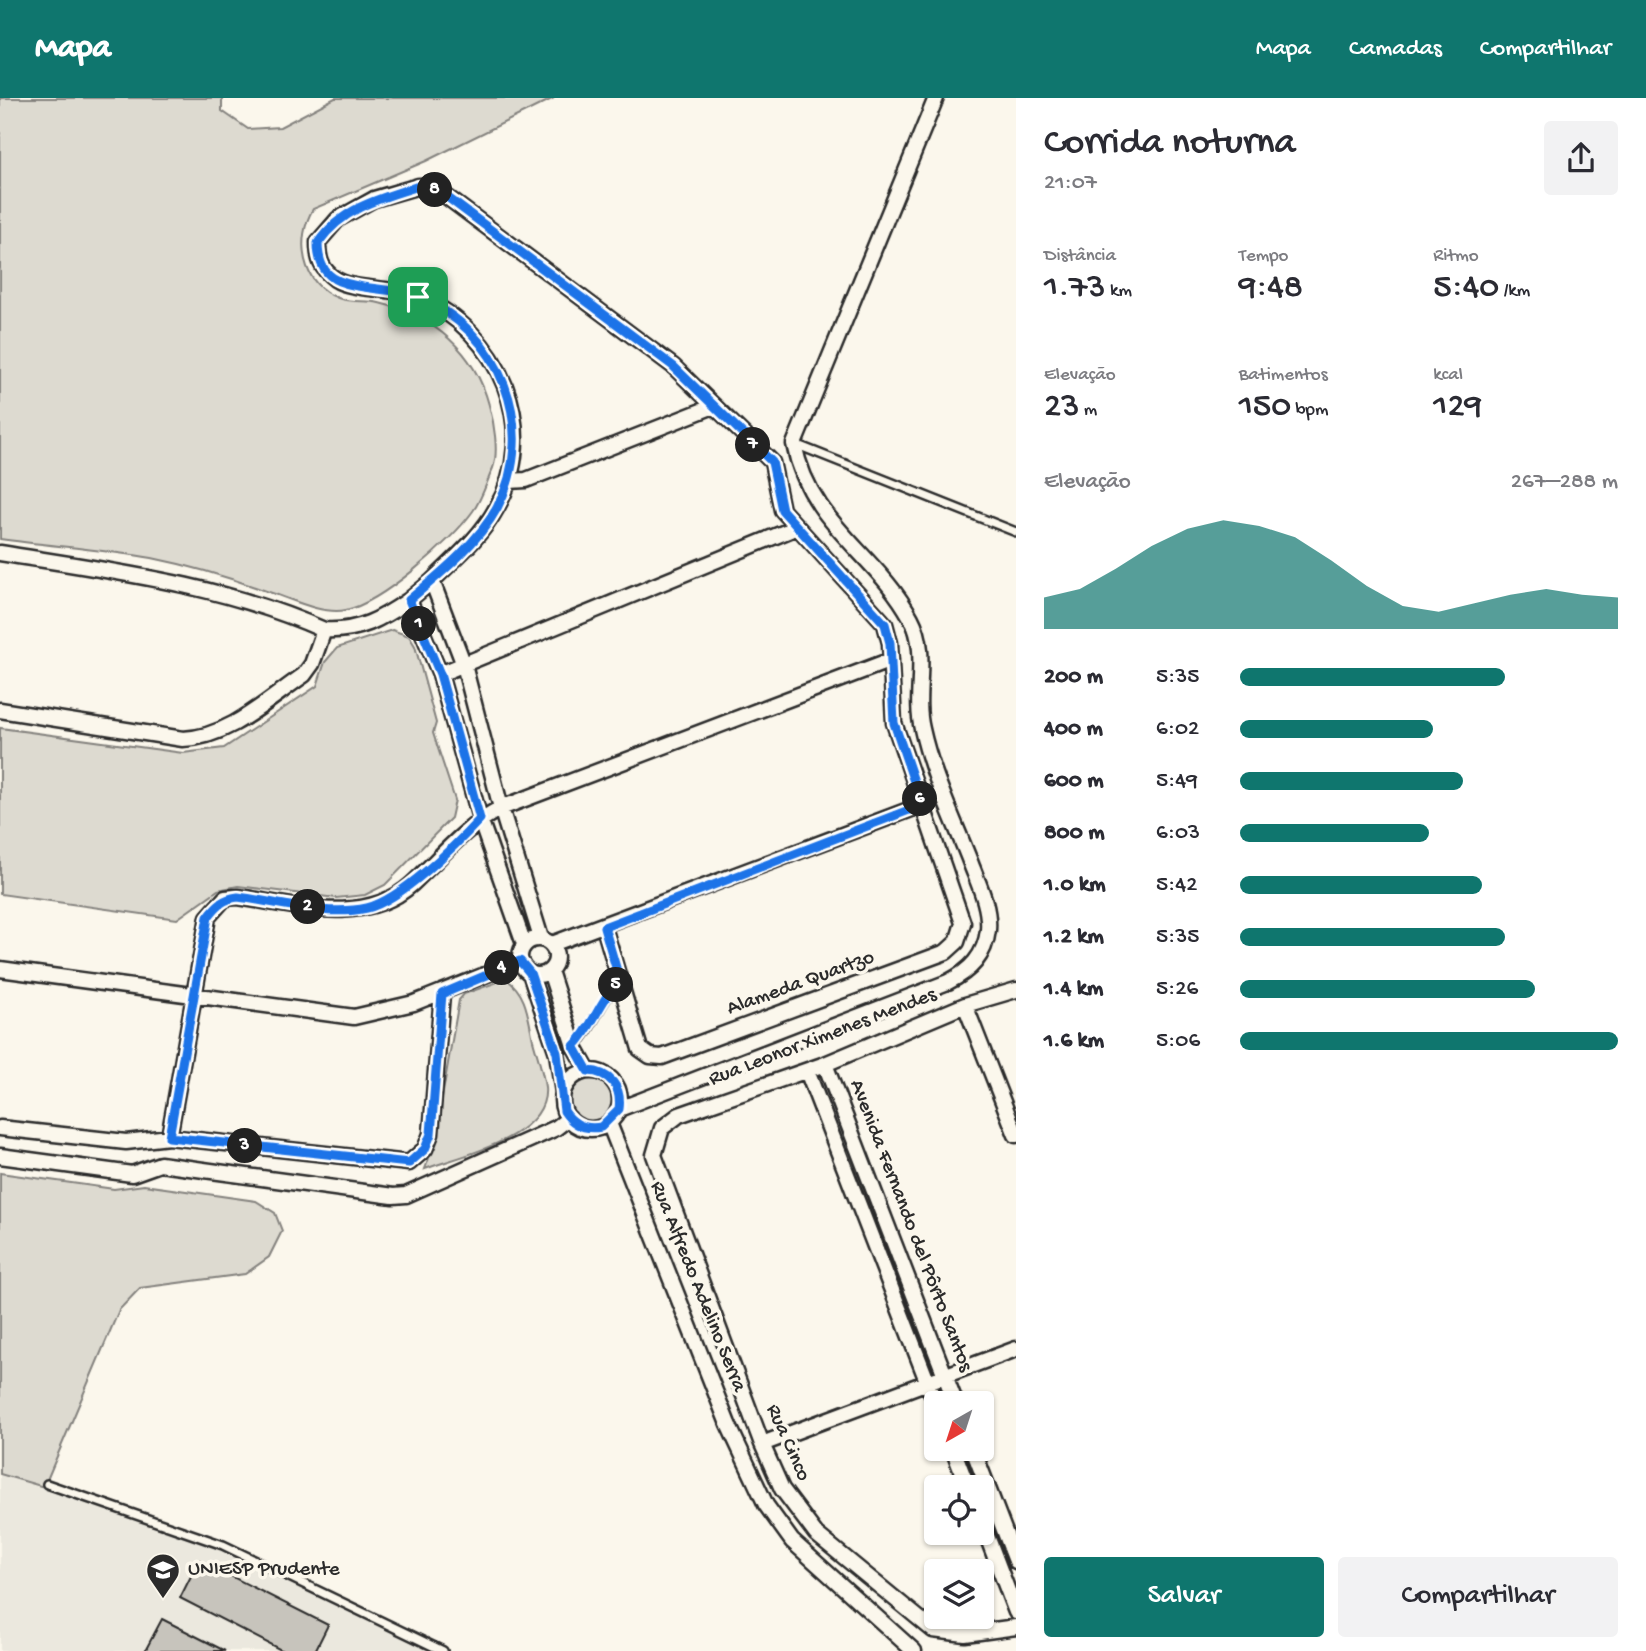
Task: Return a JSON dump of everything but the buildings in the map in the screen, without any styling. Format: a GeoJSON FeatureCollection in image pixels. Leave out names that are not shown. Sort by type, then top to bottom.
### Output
{"type":"FeatureCollection","features":[{"type":"Feature","properties":{"kind":"street"},"geometry":{"type":"LineString","coordinates":[[520,961],[530,973],[557,1053],[562,1102],[569,1118],[584,1128],[593,1129],[609,1122],[619,1109],[948,982],[968,972],[985,943],[986,905],[921,726],[921,663],[912,620],[898,598],[814,500],[794,444],[936,98]]}},
{"type":"Feature","properties":{"kind":"street"},"geometry":{"type":"LineString","coordinates":[[0,553],[181,583],[245,600],[324,630],[359,628],[380,620],[432,581],[482,529],[496,510],[509,481],[516,445],[513,409],[500,370],[478,338],[452,317],[418,297],[337,281],[324,270],[318,258],[318,243],[338,219],[374,200],[419,186],[428,186],[673,366],[772,462],[779,501],[795,528],[885,624],[891,660],[894,723],[922,805],[604,927],[524,944]]}},
{"type":"Feature","properties":{"kind":"street"},"geometry":{"type":"LineString","coordinates":[[509,481],[526,480],[714,407]]}},
{"type":"Feature","properties":{"kind":"street"},"geometry":{"type":"LineString","coordinates":[[440,674],[795,528]]}},
{"type":"Feature","properties":{"kind":"street"},"geometry":{"type":"LineString","coordinates":[[432,581],[464,665],[501,808],[547,941],[556,958],[550,971],[574,1046],[588,1071]]}},
{"type":"Feature","properties":{"kind":"street"},"geometry":{"type":"LineString","coordinates":[[409,600],[440,674],[480,819],[524,944],[520,961]]}},
{"type":"Feature","properties":{"kind":"street"},"geometry":{"type":"LineString","coordinates":[[0,710],[196,739],[234,725],[304,675],[312,664],[324,630]]}},
{"type":"Feature","properties":{"kind":"street"},"geometry":{"type":"LineString","coordinates":[[169,1137],[208,917],[225,898],[238,897],[323,909],[367,908],[410,886],[480,819],[501,808],[891,660]]}},
{"type":"Feature","properties":{"kind":"street","name":"Alameda Quartzo"},"geometry":{"type":"LineString","coordinates":[[604,927],[640,1049],[650,1056],[662,1057],[946,952],[957,942],[963,923],[922,805]]}},
{"type":"Feature","properties":{"kind":"street"},"geometry":{"type":"LineString","coordinates":[[0,969],[354,1017],[442,994],[520,961]]}},
{"type":"Feature","properties":{"kind":"street"},"geometry":{"type":"LineString","coordinates":[[530,973],[540,975],[550,971]]}},
{"type":"Feature","properties":{"kind":"street","name":"Rua Leonor Ximenes Mendes"},"geometry":{"type":"LineString","coordinates":[[657,1141],[662,1128],[679,1115],[807,1071],[965,1005],[1016,990]]}},
{"type":"Feature","properties":{"kind":"street"},"geometry":{"type":"LineString","coordinates":[[0,1128],[126,1142],[169,1137],[409,1163],[425,1149],[431,1134],[442,994]]}},
{"type":"Feature","properties":{"kind":"street"},"geometry":{"type":"LineString","coordinates":[[965,1005],[1016,1135]]}},
{"type":"Feature","properties":{"kind":"street","name":"Avenida Fernando del Pôrto Santos"},"geometry":{"type":"LineString","coordinates":[[825,1064],[951,1391]]}},
{"type":"Feature","properties":{"kind":"street"},"geometry":{"type":"LineString","coordinates":[[563,1093],[572,1078],[588,1071],[598,1072],[614,1082],[618,1090],[619,1109]]}},
{"type":"Feature","properties":{"kind":"street","name":"Avenida Fernando del Pôrto Santos"},"geometry":{"type":"LineString","coordinates":[[807,1071],[931,1391]]}},
{"type":"Feature","properties":{"kind":"street"},"geometry":{"type":"LineString","coordinates":[[0,1156],[132,1174],[160,1164],[393,1196],[406,1195],[519,1145],[556,1128],[569,1118]]}},
{"type":"Feature","properties":{"kind":"street","name":"Rua Alfredo Adelino Serra"},"geometry":{"type":"LineString","coordinates":[[609,1122],[729,1424],[766,1505],[792,1541],[914,1651]]}},
{"type":"Feature","properties":{"kind":"street","name":"Rua Cinco"},"geometry":{"type":"LineString","coordinates":[[657,1141],[654,1155],[762,1444],[782,1489],[816,1534],[933,1630],[965,1634],[1016,1627]]}},
{"type":"Feature","properties":{"kind":"street"},"geometry":{"type":"LineString","coordinates":[[762,1444],[1016,1349]]}},
{"type":"Feature","properties":{"kind":"street"},"geometry":{"type":"LineString","coordinates":[[978,1461],[1016,1561]]}},
{"type":"Feature","properties":{"kind":"street"},"geometry":{"type":"LineString","coordinates":[[991,1545],[1016,1612]]}},
{"type":"Feature","properties":{"kind":"lane"},"geometry":{"type":"LineString","coordinates":[[794,444],[1016,532]]}},
{"type":"Feature","properties":{"kind":"lane"},"geometry":{"type":"LineString","coordinates":[[574,1046],[584,1037],[612,988],[620,981]]}},
{"type":"Feature","properties":{"kind":"lane"},"geometry":{"type":"LineString","coordinates":[[47,1484],[223,1545],[443,1651]]}},
{"type":"Feature","properties":{"kind":"shaded area"},"geometry":{"type":"Polygon","coordinates":[[[0,98],[222,98],[222,111],[248,129],[280,127],[335,98],[554,98],[426,161],[313,209],[304,234],[303,247],[309,272],[326,291],[343,300],[374,302],[417,317],[449,339],[474,369],[489,405],[496,446],[495,461],[476,506],[463,524],[433,554],[396,584],[361,605],[337,611],[307,606],[226,577],[167,561],[0,539],[0,98]]]}},
{"type":"Feature","properties":{"kind":"shaded area"},"geometry":{"type":"Polygon","coordinates":[[[392,630],[409,636],[415,646],[436,723],[433,733],[455,800],[451,818],[385,885],[365,895],[336,898],[238,886],[218,890],[177,919],[0,894],[0,728],[183,753],[224,748],[317,686],[325,662],[337,648],[392,630]]]}},
{"type":"Feature","properties":{"kind":"shaded area"},"geometry":{"type":"Polygon","coordinates":[[[506,979],[518,991],[526,1006],[544,1081],[543,1104],[534,1119],[501,1142],[425,1169],[434,1144],[459,1000],[464,994],[506,979]]]}},
{"type":"Feature","properties":{"kind":"shaded area"},"geometry":{"type":"Polygon","coordinates":[[[591,1077],[607,1084],[614,1100],[607,1116],[591,1123],[575,1116],[568,1100],[575,1084],[591,1077]]]}},
{"type":"Feature","properties":{"kind":"shaded area"},"geometry":{"type":"Polygon","coordinates":[[[0,1173],[114,1189],[144,1185],[256,1201],[275,1213],[282,1231],[269,1257],[245,1274],[140,1288],[119,1310],[44,1487],[0,1474],[0,1173]]]}},
{"type":"Feature","properties":{"kind":"shaded area","name":"UNIESP Prudente"},"geometry":{"type":"Polygon","coordinates":[[[0,1474],[220,1548],[433,1651],[0,1651],[0,1474]]]}},
{"type":"Feature","properties":{"kind":"place","name":"UNIESP Prudente"},"geometry":{"type":"Point","coordinates":[163,1600]}},
{"type":"Feature","properties":{"kind":"route"},"geometry":{"type":"LineString","coordinates":[[419,186],[428,186],[443,194],[673,366],[772,462],[782,510],[795,528],[885,624],[890,643],[894,723],[922,805],[604,927],[620,981],[612,988],[584,1037],[574,1046],[588,1071],[607,1075],[618,1090],[619,1109],[609,1122],[601,1127],[584,1128],[576,1124],[564,1111],[557,1053],[530,973],[520,961],[442,994],[431,1134],[425,1149],[418,1158],[409,1163],[398,1164],[169,1137],[208,917],[215,908],[225,898],[238,897],[323,909],[367,908],[410,886],[480,819],[440,674],[409,600],[462,551],[496,510],[509,481],[516,445],[513,409],[500,370],[478,338],[452,317],[418,297],[382,287],[337,281],[324,270],[318,258],[318,243],[338,219],[374,200],[419,186]]}}]}
